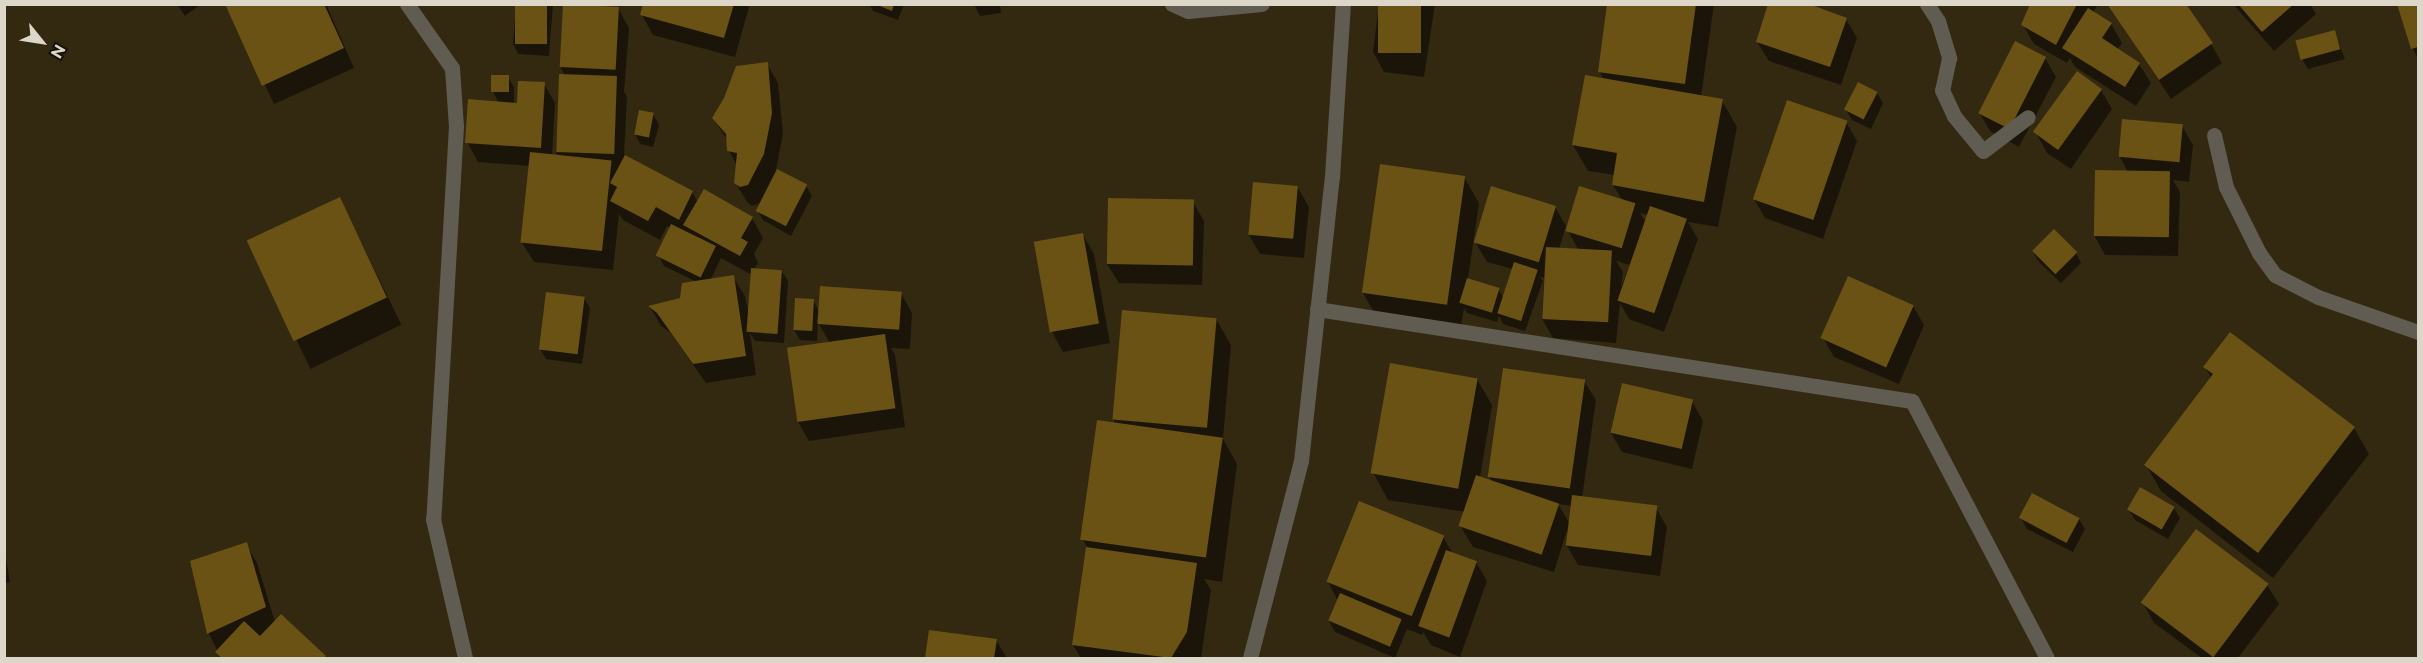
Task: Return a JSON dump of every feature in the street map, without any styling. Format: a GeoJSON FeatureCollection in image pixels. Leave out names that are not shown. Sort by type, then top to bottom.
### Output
{"type":"FeatureCollection","features":[{"type":"Feature","properties":{"kind":"street"},"geometry":{"type":"LineString","coordinates":[[407,4],[452,68],[456,126],[433,519],[465,658]]}},
{"type":"Feature","properties":{"kind":"street"},"geometry":{"type":"LineString","coordinates":[[1172,4],[1188,11],[1262,4]]}},
{"type":"Feature","properties":{"kind":"street"},"geometry":{"type":"LineString","coordinates":[[1250,658],[1300,461],[1332,177],[1343,4]]}},
{"type":"Feature","properties":{"kind":"street"},"geometry":{"type":"LineString","coordinates":[[1927,4],[1938,21],[1949,58],[1942,90],[1954,116],[1983,151],[2028,117]]}},
{"type":"Feature","properties":{"kind":"street"},"geometry":{"type":"LineString","coordinates":[[2214,135],[2226,187],[2259,253],[2275,274],[2318,297],[2418,332]]}},
{"type":"Feature","properties":{"kind":"street"},"geometry":{"type":"LineString","coordinates":[[1317,309],[1912,400],[2047,658]]}},
{"type":"Feature","properties":{"kind":"building"},"geometry":{"type":"Polygon","coordinates":[[[225,4],[324,4],[344,48],[262,86],[225,4]]]}},
{"type":"Feature","properties":{"kind":"building"},"geometry":{"type":"Polygon","coordinates":[[[515,4],[547,4],[547,44],[515,44],[515,4]]]}},
{"type":"Feature","properties":{"kind":"building"},"geometry":{"type":"Polygon","coordinates":[[[563,4],[619,7],[616,70],[560,67],[563,4]]]}},
{"type":"Feature","properties":{"kind":"building"},"geometry":{"type":"Polygon","coordinates":[[[643,4],[734,4],[724,38],[640,15],[643,4]]]}},
{"type":"Feature","properties":{"kind":"building"},"geometry":{"type":"Polygon","coordinates":[[[875,4],[894,4],[892,11],[875,4]]]}},
{"type":"Feature","properties":{"kind":"building"},"geometry":{"type":"Polygon","coordinates":[[[1378,4],[1421,4],[1421,53],[1378,53],[1378,4]]]}},
{"type":"Feature","properties":{"kind":"building"},"geometry":{"type":"Polygon","coordinates":[[[1607,4],[1696,4],[1685,84],[1598,72],[1607,4]]]}},
{"type":"Feature","properties":{"kind":"building"},"geometry":{"type":"Polygon","coordinates":[[[1768,4],[1809,4],[1847,18],[1830,67],[1756,42],[1768,4]]]}},
{"type":"Feature","properties":{"kind":"building"},"geometry":{"type":"Polygon","coordinates":[[[2030,4],[2077,4],[2056,45],[2021,25],[2030,4]]]}},
{"type":"Feature","properties":{"kind":"building"},"geometry":{"type":"Polygon","coordinates":[[[2107,4],[2186,4],[2213,43],[2159,80],[2107,4]]]}},
{"type":"Feature","properties":{"kind":"building"},"geometry":{"type":"Polygon","coordinates":[[[2238,4],[2294,4],[2262,32],[2238,4]]]}},
{"type":"Feature","properties":{"kind":"building"},"geometry":{"type":"Polygon","coordinates":[[[2397,4],[2418,4],[2418,47],[2411,49],[2397,4]]]}},
{"type":"Feature","properties":{"kind":"building"},"geometry":{"type":"Polygon","coordinates":[[[2088,8],[2112,23],[2102,38],[2140,63],[2125,87],[2062,48],[2088,8]]]}},
{"type":"Feature","properties":{"kind":"building"},"geometry":{"type":"Polygon","coordinates":[[[2335,30],[2340,49],[2301,60],[2295,41],[2335,30]]]}},
{"type":"Feature","properties":{"kind":"building"},"geometry":{"type":"Polygon","coordinates":[[[2015,41],[2046,57],[2009,129],[1978,113],[2015,41]]]}},
{"type":"Feature","properties":{"kind":"building"},"geometry":{"type":"Polygon","coordinates":[[[768,62],[772,113],[764,154],[748,185],[740,187],[734,183],[737,153],[727,151],[726,134],[712,118],[724,98],[736,66],[768,62]]]}},
{"type":"Feature","properties":{"kind":"building"},"geometry":{"type":"Polygon","coordinates":[[[2077,71],[2102,89],[2058,150],[2033,132],[2077,71]]]}},
{"type":"Feature","properties":{"kind":"building"},"geometry":{"type":"Polygon","coordinates":[[[559,74],[617,76],[614,154],[556,152],[559,74]]]}},
{"type":"Feature","properties":{"kind":"building"},"geometry":{"type":"Polygon","coordinates":[[[491,75],[509,75],[509,92],[491,92],[491,75]]]}},
{"type":"Feature","properties":{"kind":"building"},"geometry":{"type":"Polygon","coordinates":[[[1585,75],[1723,99],[1704,202],[1612,185],[1617,153],[1572,145],[1585,75]]]}},
{"type":"Feature","properties":{"kind":"building"},"geometry":{"type":"Polygon","coordinates":[[[518,81],[545,82],[541,148],[465,143],[468,99],[517,103],[518,81]]]}},
{"type":"Feature","properties":{"kind":"building"},"geometry":{"type":"Polygon","coordinates":[[[1858,82],[1878,92],[1864,120],[1844,110],[1858,82]]]}},
{"type":"Feature","properties":{"kind":"building"},"geometry":{"type":"Polygon","coordinates":[[[1787,100],[1848,121],[1813,220],[1753,199],[1787,100]]]}},
{"type":"Feature","properties":{"kind":"building"},"geometry":{"type":"Polygon","coordinates":[[[639,110],[654,113],[649,137],[634,135],[639,110]]]}},
{"type":"Feature","properties":{"kind":"building"},"geometry":{"type":"Polygon","coordinates":[[[2122,119],[2183,124],[2179,162],[2119,157],[2122,119]]]}},
{"type":"Feature","properties":{"kind":"building"},"geometry":{"type":"Polygon","coordinates":[[[530,152],[612,161],[602,251],[520,243],[530,152]]]}},
{"type":"Feature","properties":{"kind":"building"},"geometry":{"type":"Polygon","coordinates":[[[625,155],[693,191],[679,220],[656,207],[648,221],[610,201],[617,187],[610,183],[625,155]]]}},
{"type":"Feature","properties":{"kind":"building"},"geometry":{"type":"Polygon","coordinates":[[[1380,164],[1465,176],[1447,305],[1362,293],[1380,164]]]}},
{"type":"Feature","properties":{"kind":"building"},"geometry":{"type":"Polygon","coordinates":[[[777,169],[807,184],[786,226],[756,211],[777,169]]]}},
{"type":"Feature","properties":{"kind":"building"},"geometry":{"type":"Polygon","coordinates":[[[2095,170],[2170,171],[2169,237],[2094,236],[2095,170]]]}},
{"type":"Feature","properties":{"kind":"building"},"geometry":{"type":"Polygon","coordinates":[[[1253,182],[1298,186],[1293,239],[1248,235],[1253,182]]]}},
{"type":"Feature","properties":{"kind":"building"},"geometry":{"type":"Polygon","coordinates":[[[1491,186],[1556,206],[1539,262],[1474,242],[1491,186]]]}},
{"type":"Feature","properties":{"kind":"building"},"geometry":{"type":"Polygon","coordinates":[[[1579,186],[1635,203],[1622,248],[1565,231],[1579,186]]]}},
{"type":"Feature","properties":{"kind":"building"},"geometry":{"type":"Polygon","coordinates":[[[704,189],[753,217],[741,238],[748,242],[740,256],[683,225],[704,189]]]}},
{"type":"Feature","properties":{"kind":"building"},"geometry":{"type":"Polygon","coordinates":[[[340,197],[387,298],[294,341],[247,241],[340,197]]]}},
{"type":"Feature","properties":{"kind":"building"},"geometry":{"type":"Polygon","coordinates":[[[1108,198],[1194,200],[1193,265],[1107,264],[1108,198]]]}},
{"type":"Feature","properties":{"kind":"building"},"geometry":{"type":"Polygon","coordinates":[[[1650,206],[1687,219],[1654,313],[1617,301],[1650,206]]]}},
{"type":"Feature","properties":{"kind":"building"},"geometry":{"type":"Polygon","coordinates":[[[671,224],[716,246],[701,277],[656,255],[671,224]]]}},
{"type":"Feature","properties":{"kind":"building"},"geometry":{"type":"Polygon","coordinates":[[[2054,229],[2077,252],[2055,274],[2032,251],[2054,229]]]}},
{"type":"Feature","properties":{"kind":"building"},"geometry":{"type":"Polygon","coordinates":[[[1083,233],[1099,324],[1050,332],[1034,242],[1083,233]]]}},
{"type":"Feature","properties":{"kind":"building"},"geometry":{"type":"Polygon","coordinates":[[[1546,247],[1612,250],[1608,322],[1542,319],[1546,247]]]}},
{"type":"Feature","properties":{"kind":"building"},"geometry":{"type":"Polygon","coordinates":[[[1514,262],[1538,270],[1521,321],[1497,313],[1514,262]]]}},
{"type":"Feature","properties":{"kind":"building"},"geometry":{"type":"Polygon","coordinates":[[[751,268],[782,270],[777,334],[747,332],[751,268]]]}},
{"type":"Feature","properties":{"kind":"building"},"geometry":{"type":"Polygon","coordinates":[[[734,275],[746,356],[693,364],[657,313],[648,306],[680,298],[682,283],[734,275]]]}},
{"type":"Feature","properties":{"kind":"building"},"geometry":{"type":"Polygon","coordinates":[[[1848,276],[1914,305],[1886,367],[1820,338],[1848,276]]]}},
{"type":"Feature","properties":{"kind":"building"},"geometry":{"type":"Polygon","coordinates":[[[1467,278],[1500,288],[1492,313],[1459,303],[1467,278]]]}},
{"type":"Feature","properties":{"kind":"building"},"geometry":{"type":"Polygon","coordinates":[[[820,286],[902,292],[899,330],[817,324],[820,286]]]}},
{"type":"Feature","properties":{"kind":"building"},"geometry":{"type":"Polygon","coordinates":[[[546,292],[585,297],[578,354],[539,350],[546,292]]]}},
{"type":"Feature","properties":{"kind":"building"},"geometry":{"type":"Polygon","coordinates":[[[795,298],[814,299],[812,331],[793,330],[795,298]]]}},
{"type":"Feature","properties":{"kind":"building"},"geometry":{"type":"Polygon","coordinates":[[[1122,310],[1217,318],[1207,428],[1112,420],[1122,310]]]}},
{"type":"Feature","properties":{"kind":"building"},"geometry":{"type":"Polygon","coordinates":[[[2230,332],[2355,427],[2258,553],[2144,465],[2213,374],[2203,367],[2230,332]]]}},
{"type":"Feature","properties":{"kind":"building"},"geometry":{"type":"Polygon","coordinates":[[[885,334],[895,408],[797,422],[787,348],[885,334]]]}},
{"type":"Feature","properties":{"kind":"building"},"geometry":{"type":"Polygon","coordinates":[[[1390,363],[1478,378],[1458,489],[1371,473],[1390,363]]]}},
{"type":"Feature","properties":{"kind":"building"},"geometry":{"type":"Polygon","coordinates":[[[1503,368],[1585,380],[1570,488],[1488,477],[1503,368]]]}},
{"type":"Feature","properties":{"kind":"building"},"geometry":{"type":"Polygon","coordinates":[[[1622,383],[1693,399],[1682,449],[1611,433],[1622,383]]]}},
{"type":"Feature","properties":{"kind":"building"},"geometry":{"type":"Polygon","coordinates":[[[1097,420],[1223,438],[1206,557],[1080,540],[1097,420]]]}},
{"type":"Feature","properties":{"kind":"building"},"geometry":{"type":"Polygon","coordinates":[[[1476,475],[1559,504],[1542,555],[1458,526],[1476,475]]]}},
{"type":"Feature","properties":{"kind":"building"},"geometry":{"type":"Polygon","coordinates":[[[2140,487],[2175,507],[2162,530],[2127,510],[2140,487]]]}},
{"type":"Feature","properties":{"kind":"building"},"geometry":{"type":"Polygon","coordinates":[[[2032,493],[2080,518],[2067,543],[2019,518],[2032,493]]]}},
{"type":"Feature","properties":{"kind":"building"},"geometry":{"type":"Polygon","coordinates":[[[1572,495],[1657,505],[1651,556],[1566,546],[1572,495]]]}},
{"type":"Feature","properties":{"kind":"building"},"geometry":{"type":"Polygon","coordinates":[[[1359,501],[1444,535],[1412,616],[1326,582],[1359,501]]]}},
{"type":"Feature","properties":{"kind":"building"},"geometry":{"type":"Polygon","coordinates":[[[2196,529],[2269,584],[2213,657],[2141,602],[2196,529]]]}},
{"type":"Feature","properties":{"kind":"building"},"geometry":{"type":"Polygon","coordinates":[[[247,542],[266,607],[207,634],[190,561],[247,542]]]}},
{"type":"Feature","properties":{"kind":"building"},"geometry":{"type":"Polygon","coordinates":[[[1086,547],[1197,563],[1187,632],[1171,658],[1072,645],[1086,547]]]}},
{"type":"Feature","properties":{"kind":"building"},"geometry":{"type":"Polygon","coordinates":[[[1446,550],[1477,561],[1449,637],[1418,626],[1446,550]]]}},
{"type":"Feature","properties":{"kind":"building"},"geometry":{"type":"Polygon","coordinates":[[[1340,593],[1402,619],[1390,647],[1328,621],[1340,593]]]}},
{"type":"Feature","properties":{"kind":"building"},"geometry":{"type":"Polygon","coordinates":[[[281,614],[326,656],[324,658],[222,658],[215,652],[244,621],[260,636],[281,614]]]}},
{"type":"Feature","properties":{"kind":"building"},"geometry":{"type":"Polygon","coordinates":[[[929,630],[997,639],[994,658],[925,658],[929,630]]]}}]}
